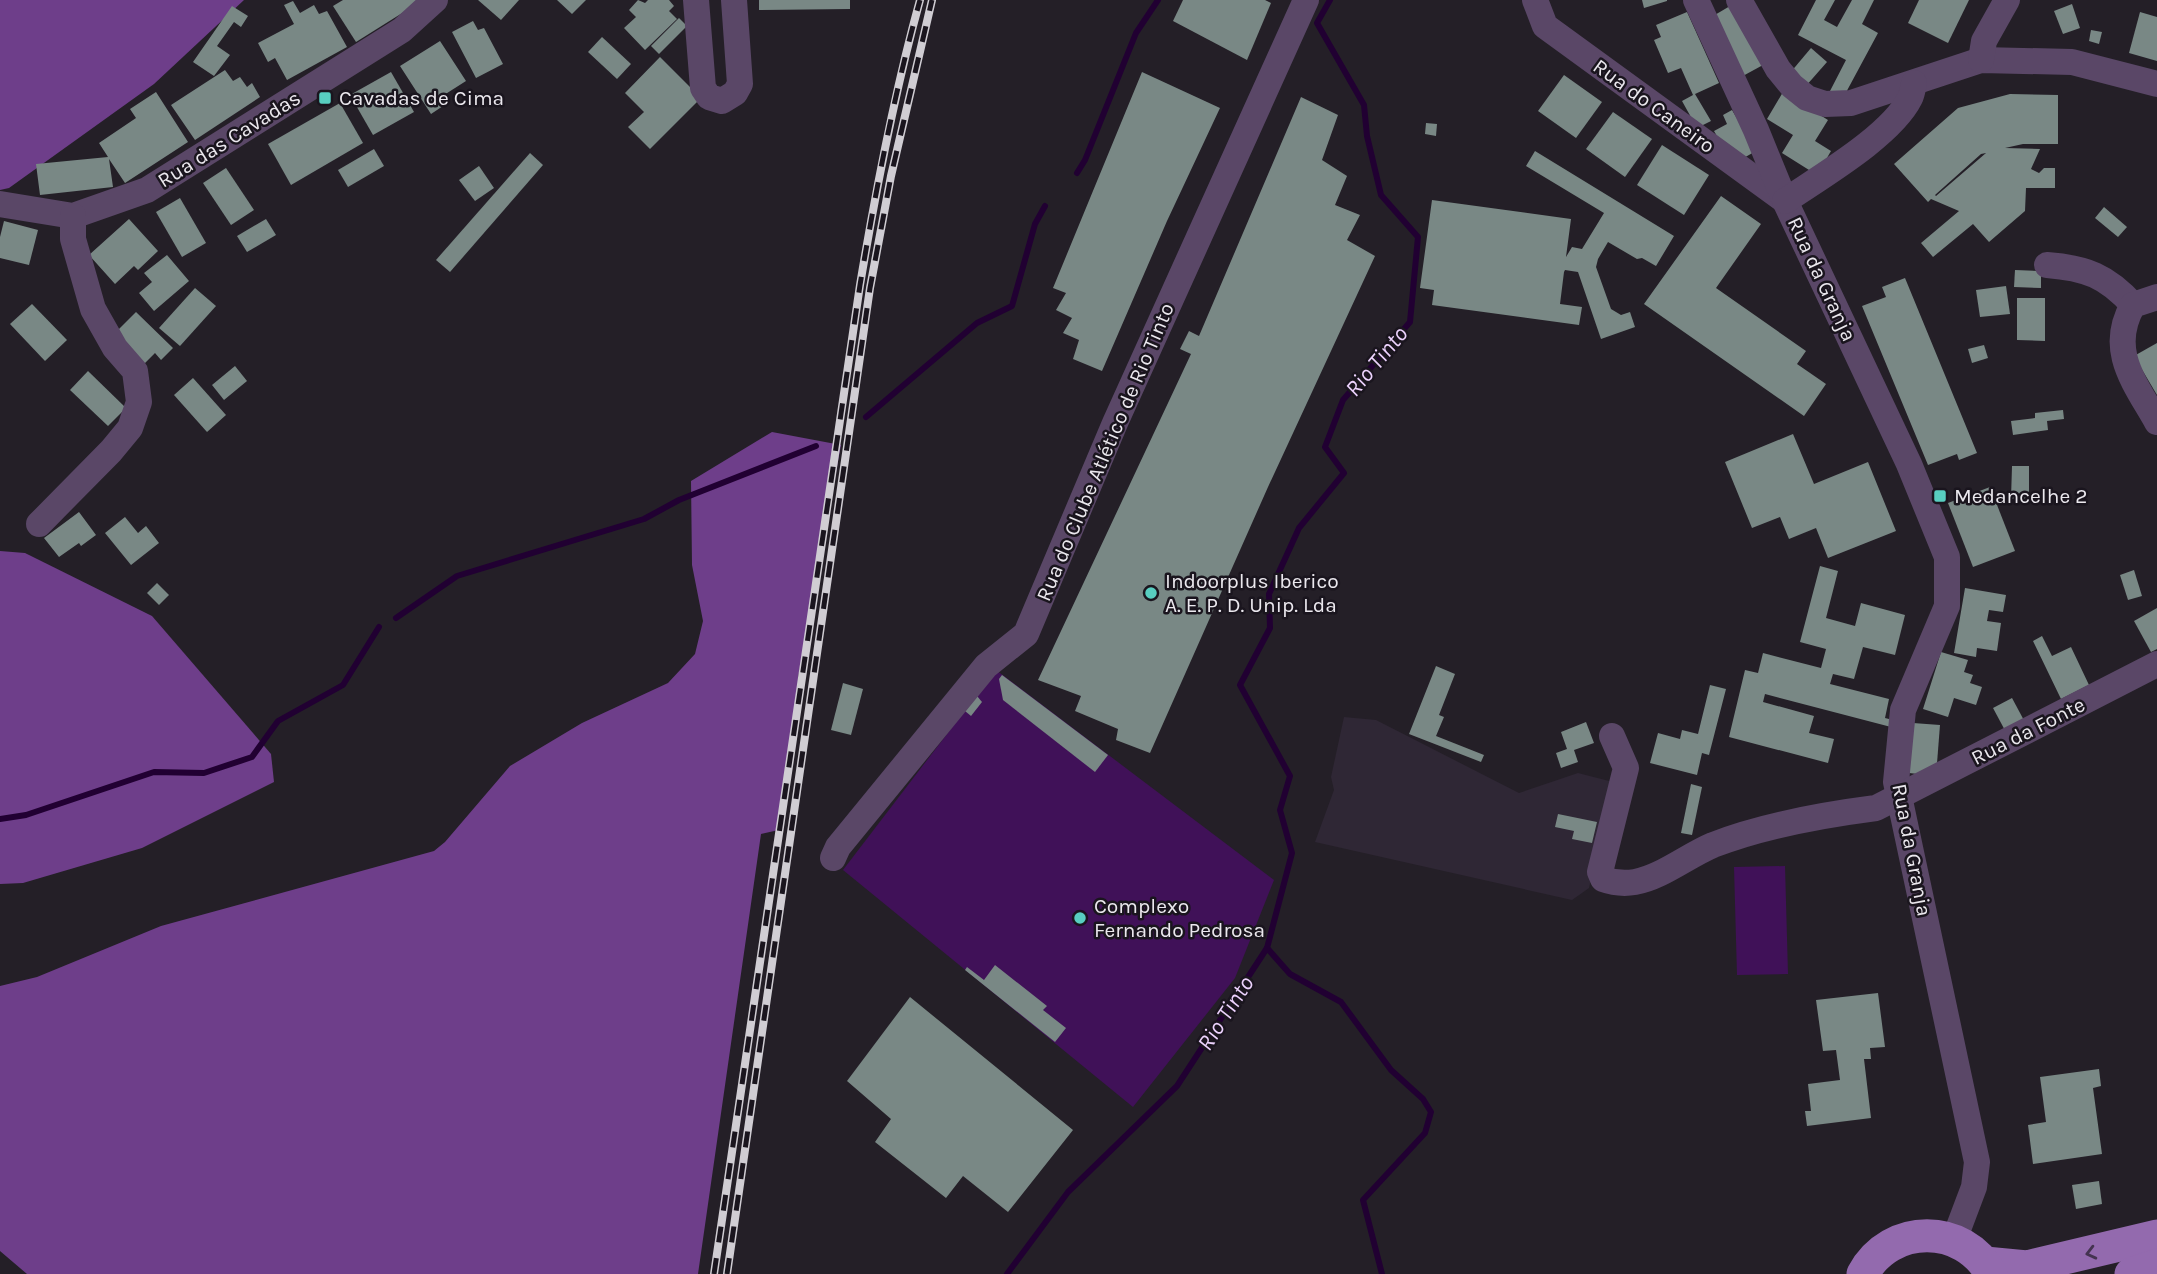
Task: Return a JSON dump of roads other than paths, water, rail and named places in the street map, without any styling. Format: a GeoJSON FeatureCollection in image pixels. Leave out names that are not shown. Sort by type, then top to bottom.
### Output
{"type":"FeatureCollection","features":[{"type":"Feature","properties":{"kind":"main road"},"geometry":{"type":"LineString","coordinates":[[1863,1274],[1879,1253],[1899,1240],[1922,1235],[1946,1237],[1967,1246],[1988,1268],[2026,1267],[2157,1236]]}},
{"type":"Feature","properties":{"kind":"main road"},"geometry":{"type":"LineString","coordinates":[[2131,1274],[2157,1265]]}},
{"type":"Feature","properties":{"kind":"street","name":"Rua das Cavadas"},"geometry":{"type":"LineString","coordinates":[[0,204],[73,216],[147,191],[402,30],[435,0]]}},
{"type":"Feature","properties":{"kind":"street"},"geometry":{"type":"LineString","coordinates":[[696,0],[703,88],[709,97],[722,101],[735,93],[740,84],[734,0]]}},
{"type":"Feature","properties":{"kind":"street","name":"Rua do Clube Atlético de Rio Tinto"},"geometry":{"type":"LineString","coordinates":[[833,858],[838,847],[986,666],[1026,634],[1115,423],[1306,0]]}},
{"type":"Feature","properties":{"kind":"street","name":"Rua do Caneiro"},"geometry":{"type":"LineString","coordinates":[[1535,0],[1545,26],[1786,201]]}},
{"type":"Feature","properties":{"kind":"street","name":"Rua da Granja"},"geometry":{"type":"LineString","coordinates":[[1696,0],[1909,464],[1947,557],[1947,606],[1903,710],[1896,782],[1977,1162],[1974,1187],[1954,1240]]}},
{"type":"Feature","properties":{"kind":"street"},"geometry":{"type":"LineString","coordinates":[[1739,0],[1778,69],[1792,86],[1807,98],[1825,104],[1851,103],[1981,60],[2072,62],[2157,84]]}},
{"type":"Feature","properties":{"kind":"street"},"geometry":{"type":"LineString","coordinates":[[1981,60],[1984,41],[2007,0]]}},
{"type":"Feature","properties":{"kind":"street"},"geometry":{"type":"LineString","coordinates":[[1786,201],[1895,119],[1911,97],[1913,83]]}},
{"type":"Feature","properties":{"kind":"street"},"geometry":{"type":"LineString","coordinates":[[40,524],[130,428],[139,402],[135,371],[115,348],[93,309],[73,239],[73,216]]}},
{"type":"Feature","properties":{"kind":"street"},"geometry":{"type":"LineString","coordinates":[[2047,265],[2093,273],[2145,301],[2124,320],[2121,336],[2127,367],[2157,422]]}},
{"type":"Feature","properties":{"kind":"street","name":"Rua da Fonte"},"geometry":{"type":"LineString","coordinates":[[1612,736],[1626,768],[1600,872],[1603,879],[1616,884],[1636,882],[1664,871],[1689,855],[1721,842],[1830,814],[1876,808],[2157,664]]}},
{"type":"Feature","properties":{"kind":"waterway"},"geometry":{"type":"LineString","coordinates":[[1077,173],[1085,160],[1136,33],[1158,0]]}},
{"type":"Feature","properties":{"kind":"waterway","name":"Rio Tinto"},"geometry":{"type":"LineString","coordinates":[[1007,1274],[1068,1192],[1177,1086],[1267,948],[1292,853],[1280,810],[1290,776],[1240,685],[1270,628],[1269,594],[1299,528],[1344,473],[1325,447],[1343,400],[1410,322],[1418,237],[1381,195],[1367,136],[1364,105],[1317,23],[1330,0]]}},
{"type":"Feature","properties":{"kind":"waterway"},"geometry":{"type":"LineString","coordinates":[[866,417],[977,323],[1012,306],[1035,224],[1045,206]]}},
{"type":"Feature","properties":{"kind":"waterway"},"geometry":{"type":"LineString","coordinates":[[396,618],[457,576],[644,519],[679,500],[816,446]]}},
{"type":"Feature","properties":{"kind":"waterway"},"geometry":{"type":"LineString","coordinates":[[0,819],[26,815],[154,772],[204,773],[252,757],[278,721],[343,685],[379,627]]}},
{"type":"Feature","properties":{"kind":"waterway"},"geometry":{"type":"LineString","coordinates":[[1267,948],[1290,974],[1341,1002],[1391,1070],[1423,1099],[1431,1112],[1425,1133],[1363,1200],[1382,1274]]}},
{"type":"Feature","properties":{"kind":"railway"},"geometry":{"type":"LineString","coordinates":[[714,1274],[860,285],[886,142],[920,0]]}},
{"type":"Feature","properties":{"kind":"railway"},"geometry":{"type":"LineString","coordinates":[[727,1274],[870,288],[891,176],[932,0]]}},
{"type":"Feature","properties":{"kind":"place","name":"Cavadas de Cima"},"geometry":{"type":"Point","coordinates":[325,98]}},
{"type":"Feature","properties":{"kind":"place","name":"Medancelhe 2"},"geometry":{"type":"Point","coordinates":[1940,496]}},
{"type":"Feature","properties":{"kind":"place","name":"Indoorplus Iberico A. E. P. D. Unip. Lda"},"geometry":{"type":"Point","coordinates":[1151,593]}},
{"type":"Feature","properties":{"kind":"place","name":"Complexo Fernando Pedrosa"},"geometry":{"type":"Point","coordinates":[1080,918]}}]}
